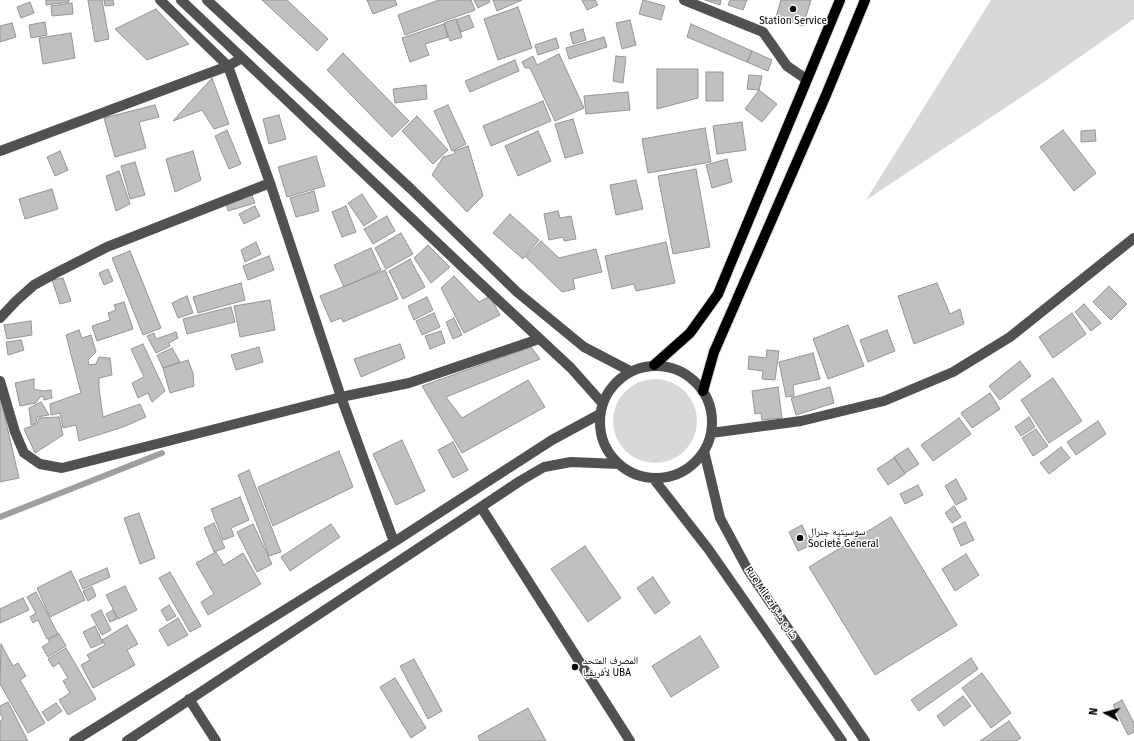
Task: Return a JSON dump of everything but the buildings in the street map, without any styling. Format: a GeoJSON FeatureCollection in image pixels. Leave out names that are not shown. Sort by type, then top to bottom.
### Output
{"type":"FeatureCollection","features":[{"type":"Feature","properties":{"kind":"main road"},"geometry":{"type":"LineString","coordinates":[[654,365],[690,333],[718,294],[840,0]]}},
{"type":"Feature","properties":{"kind":"main road"},"geometry":{"type":"LineString","coordinates":[[704,391],[714,352],[826,95],[865,0]]}},
{"type":"Feature","properties":{"kind":"street"},"geometry":{"type":"LineString","coordinates":[[160,0],[228,66],[270,183],[341,397],[394,542]]}},
{"type":"Feature","properties":{"kind":"street"},"geometry":{"type":"LineString","coordinates":[[181,0],[571,368],[602,409]]}},
{"type":"Feature","properties":{"kind":"street"},"geometry":{"type":"LineString","coordinates":[[207,0],[411,189],[516,292],[584,346],[630,371]]}},
{"type":"Feature","properties":{"kind":"street"},"geometry":{"type":"LineString","coordinates":[[684,0],[763,32],[787,66],[806,79]]}},
{"type":"Feature","properties":{"kind":"street"},"geometry":{"type":"LineString","coordinates":[[0,151],[228,66],[242,58]]}},
{"type":"Feature","properties":{"kind":"street"},"geometry":{"type":"LineString","coordinates":[[0,318],[34,285],[107,247],[270,183]]}},
{"type":"Feature","properties":{"kind":"street"},"geometry":{"type":"LineString","coordinates":[[711,433],[801,421],[884,401],[953,372],[1010,337],[1134,238]]}},
{"type":"Feature","properties":{"kind":"street"},"geometry":{"type":"LineString","coordinates":[[0,381],[15,432],[24,453],[40,464],[62,468],[341,397],[409,383],[539,339]]}},
{"type":"Feature","properties":{"kind":"street"},"geometry":{"type":"LineString","coordinates":[[654,365],[673,368],[690,377],[704,391],[710,404],[712,419],[711,433],[704,451],[695,463],[682,472],[668,477],[653,478],[635,474],[619,464],[608,450],[601,433],[602,409],[609,391],[618,380],[630,371],[654,365]]}},
{"type":"Feature","properties":{"kind":"street"},"geometry":{"type":"LineString","coordinates":[[74,741],[394,542],[602,409]]}},
{"type":"Feature","properties":{"kind":"street","name":"Rue Milezi شارع مليز"},"geometry":{"type":"LineString","coordinates":[[704,451],[720,518],[748,570],[865,741]]}},
{"type":"Feature","properties":{"kind":"street"},"geometry":{"type":"LineString","coordinates":[[127,741],[520,481],[544,467],[571,462],[619,464]]}},
{"type":"Feature","properties":{"kind":"street","name":"Rue Milezi شارع مليز"},"geometry":{"type":"LineString","coordinates":[[653,478],[709,550],[842,741]]}},
{"type":"Feature","properties":{"kind":"street"},"geometry":{"type":"LineString","coordinates":[[481,507],[630,741]]}},
{"type":"Feature","properties":{"kind":"street"},"geometry":{"type":"LineString","coordinates":[[189,699],[216,741]]}},
{"type":"Feature","properties":{"kind":"shaded area"},"geometry":{"type":"Polygon","coordinates":[[[991,0],[1134,0],[1134,19],[1038,86],[866,200],[991,0]]]}},
{"type":"Feature","properties":{"kind":"shaded area"},"geometry":{"type":"Polygon","coordinates":[[[655,379],[663,380],[678,386],[690,398],[696,413],[696,429],[690,444],[678,456],[663,462],[655,463],[647,462],[632,456],[620,444],[614,429],[613,421],[614,413],[620,398],[632,386],[647,380],[655,379]]]}},
{"type":"Feature","properties":{"kind":"waterway"},"geometry":{"type":"LineString","coordinates":[[0,517],[162,453]]}},
{"type":"Feature","properties":{"kind":"place","name":"Station Service"},"geometry":{"type":"Point","coordinates":[793,9]}},
{"type":"Feature","properties":{"kind":"place","name":"سوسيتيه جنرال Societè General"},"geometry":{"type":"Point","coordinates":[800,538]}},
{"type":"Feature","properties":{"kind":"place","name":"المصرف المتحد لأفريقيا UBA"},"geometry":{"type":"Point","coordinates":[575,667]}}]}
